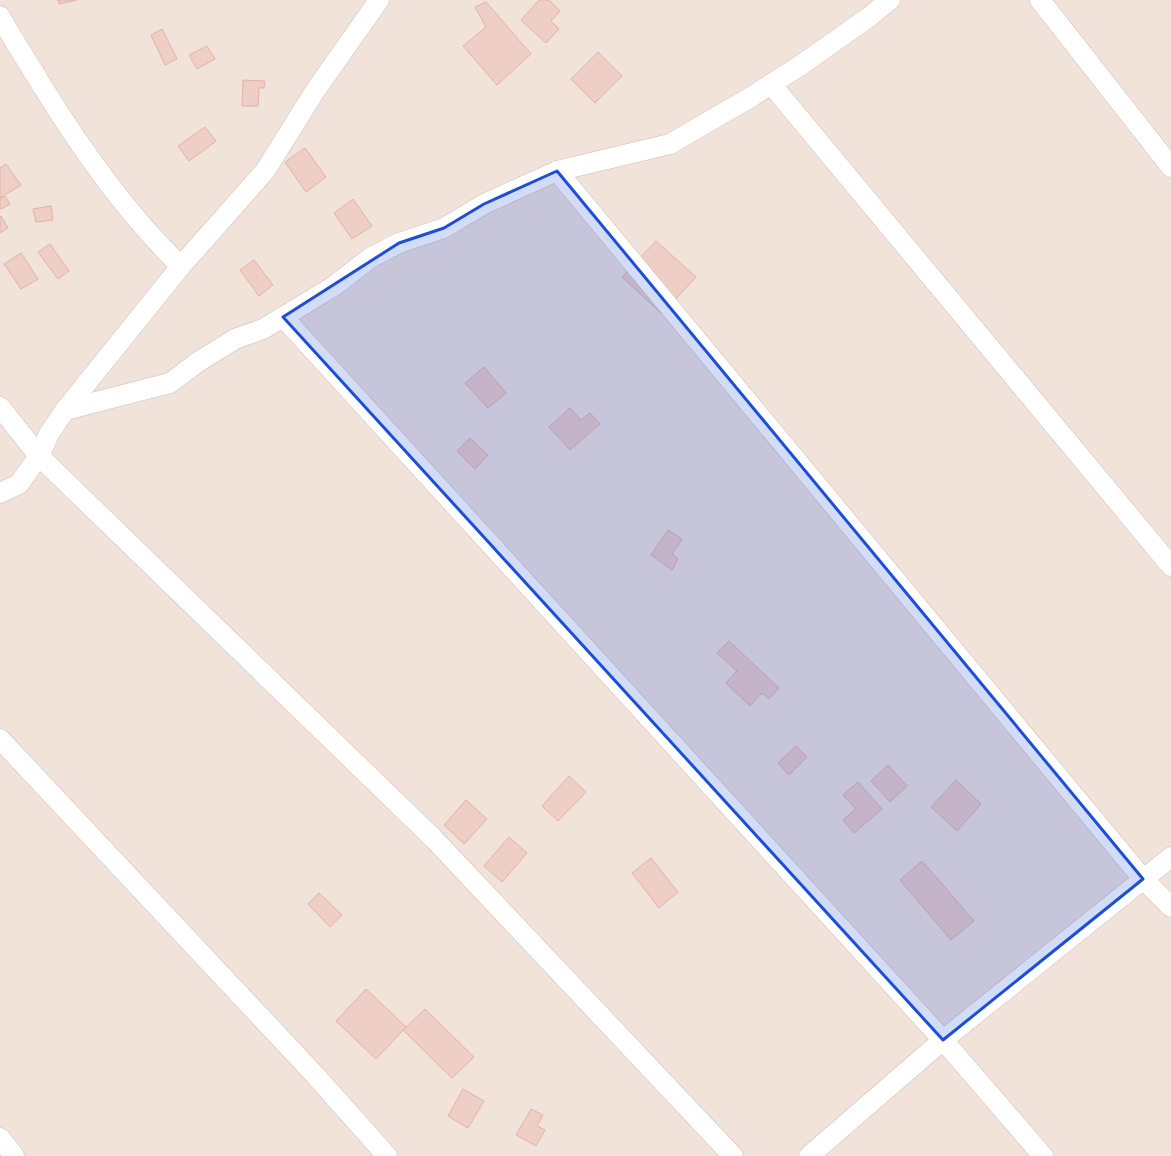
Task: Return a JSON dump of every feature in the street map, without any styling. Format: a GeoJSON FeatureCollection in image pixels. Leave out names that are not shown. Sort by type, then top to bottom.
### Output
{"type":"FeatureCollection","features":[{"type":"Feature","properties":{"kind":"street"},"geometry":{"type":"LineString","coordinates":[[0,493],[18,484],[40,456],[49,434],[65,410],[181,266],[265,171],[315,91],[379,0]]}},
{"type":"Feature","properties":{"kind":"street"},"geometry":{"type":"LineString","coordinates":[[65,410],[170,383],[198,362],[235,339],[263,329],[334,286],[370,258],[399,243],[444,228],[484,204],[557,171],[670,144],[751,97],[801,65],[869,17],[890,0]]}},
{"type":"Feature","properties":{"kind":"street"},"geometry":{"type":"LineString","coordinates":[[1040,0],[1171,167]]}},
{"type":"Feature","properties":{"kind":"street"},"geometry":{"type":"LineString","coordinates":[[0,16],[61,117],[110,186],[161,247],[181,266]]}},
{"type":"Feature","properties":{"kind":"street"},"geometry":{"type":"LineString","coordinates":[[771,84],[1171,566]]}},
{"type":"Feature","properties":{"kind":"street"},"geometry":{"type":"LineString","coordinates":[[557,171],[1144,879],[1171,907]]}},
{"type":"Feature","properties":{"kind":"street"},"geometry":{"type":"LineString","coordinates":[[282,317],[943,1040],[1043,1156]]}},
{"type":"Feature","properties":{"kind":"street"},"geometry":{"type":"LineString","coordinates":[[0,407],[40,456],[434,839],[733,1156]]}},
{"type":"Feature","properties":{"kind":"street"},"geometry":{"type":"LineString","coordinates":[[0,739],[314,1075],[387,1156]]}},
{"type":"Feature","properties":{"kind":"street"},"geometry":{"type":"LineString","coordinates":[[809,1156],[943,1040],[1171,857]]}},
{"type":"Feature","properties":{"kind":"street"},"geometry":{"type":"LineString","coordinates":[[0,1138],[14,1156]]}},
{"type":"Feature","properties":{"kind":"highlighted area"},"geometry":{"type":"Polygon","coordinates":[[[557,171],[1143,879],[943,1040],[283,317],[399,243],[444,228],[484,204],[557,171]]]}},
{"type":"Feature","properties":{"kind":"shaded area"},"geometry":{"type":"Polygon","coordinates":[[[0,0],[1171,0],[1171,1156],[0,1156],[0,0]]]}},
{"type":"Feature","properties":{"kind":"building"},"geometry":{"type":"Polygon","coordinates":[[[58,0],[77,0],[59,4],[58,0]]]}},
{"type":"Feature","properties":{"kind":"building"},"geometry":{"type":"Polygon","coordinates":[[[539,0],[549,0],[560,11],[551,21],[559,29],[546,43],[521,20],[539,0]]]}},
{"type":"Feature","properties":{"kind":"building"},"geometry":{"type":"Polygon","coordinates":[[[486,2],[531,54],[497,85],[463,46],[486,27],[475,7],[486,2]]]}},
{"type":"Feature","properties":{"kind":"building"},"geometry":{"type":"Polygon","coordinates":[[[162,29],[177,59],[165,65],[151,35],[162,29]]]}},
{"type":"Feature","properties":{"kind":"building"},"geometry":{"type":"Polygon","coordinates":[[[207,46],[215,59],[197,69],[189,55],[207,46]]]}},
{"type":"Feature","properties":{"kind":"building"},"geometry":{"type":"Polygon","coordinates":[[[598,52],[622,76],[595,103],[571,79],[598,52]]]}},
{"type":"Feature","properties":{"kind":"building"},"geometry":{"type":"Polygon","coordinates":[[[243,80],[265,81],[264,88],[259,88],[258,106],[242,106],[243,80]]]}},
{"type":"Feature","properties":{"kind":"building"},"geometry":{"type":"Polygon","coordinates":[[[205,127],[216,141],[189,161],[178,146],[205,127]]]}},
{"type":"Feature","properties":{"kind":"building"},"geometry":{"type":"Polygon","coordinates":[[[305,148],[326,177],[306,192],[285,162],[305,148]]]}},
{"type":"Feature","properties":{"kind":"building"},"geometry":{"type":"Polygon","coordinates":[[[6,164],[21,185],[0,198],[0,168],[6,164]]]}},
{"type":"Feature","properties":{"kind":"building"},"geometry":{"type":"Polygon","coordinates":[[[5,196],[10,204],[1,209],[0,198],[5,196]]]}},
{"type":"Feature","properties":{"kind":"building"},"geometry":{"type":"Polygon","coordinates":[[[353,199],[372,226],[352,239],[334,213],[353,199]]]}},
{"type":"Feature","properties":{"kind":"building"},"geometry":{"type":"Polygon","coordinates":[[[51,206],[53,220],[36,222],[33,209],[51,206]]]}},
{"type":"Feature","properties":{"kind":"building"},"geometry":{"type":"Polygon","coordinates":[[[1,216],[8,228],[0,233],[0,217],[1,216]]]}},
{"type":"Feature","properties":{"kind":"building"},"geometry":{"type":"Polygon","coordinates":[[[656,241],[696,277],[662,314],[622,277],[656,241]]]}},
{"type":"Feature","properties":{"kind":"building"},"geometry":{"type":"Polygon","coordinates":[[[50,244],[69,271],[58,279],[38,252],[50,244]]]}},
{"type":"Feature","properties":{"kind":"building"},"geometry":{"type":"Polygon","coordinates":[[[21,253],[38,279],[21,289],[4,264],[21,253]]]}},
{"type":"Feature","properties":{"kind":"building"},"geometry":{"type":"Polygon","coordinates":[[[254,260],[273,285],[259,296],[240,270],[254,260]]]}},
{"type":"Feature","properties":{"kind":"building"},"geometry":{"type":"Polygon","coordinates":[[[484,367],[506,393],[488,408],[465,383],[484,367]]]}},
{"type":"Feature","properties":{"kind":"building"},"geometry":{"type":"Polygon","coordinates":[[[570,408],[581,420],[590,413],[600,424],[570,450],[549,427],[570,408]]]}},
{"type":"Feature","properties":{"kind":"building"},"geometry":{"type":"Polygon","coordinates":[[[470,438],[488,455],[475,469],[457,451],[470,438]]]}},
{"type":"Feature","properties":{"kind":"building"},"geometry":{"type":"Polygon","coordinates":[[[668,530],[682,539],[672,554],[678,559],[672,570],[651,555],[668,530]]]}},
{"type":"Feature","properties":{"kind":"building"},"geometry":{"type":"Polygon","coordinates":[[[729,641],[779,688],[769,699],[762,693],[750,706],[726,683],[737,671],[717,653],[729,641]]]}},
{"type":"Feature","properties":{"kind":"building"},"geometry":{"type":"Polygon","coordinates":[[[796,746],[807,757],[789,775],[778,763],[796,746]]]}},
{"type":"Feature","properties":{"kind":"building"},"geometry":{"type":"Polygon","coordinates":[[[888,765],[907,786],[890,802],[871,781],[888,765]]]}},
{"type":"Feature","properties":{"kind":"building"},"geometry":{"type":"Polygon","coordinates":[[[569,776],[586,792],[558,821],[542,806],[569,776]]]}},
{"type":"Feature","properties":{"kind":"building"},"geometry":{"type":"Polygon","coordinates":[[[956,780],[981,804],[957,831],[931,807],[956,780]]]}},
{"type":"Feature","properties":{"kind":"building"},"geometry":{"type":"Polygon","coordinates":[[[858,782],[882,809],[854,833],[843,820],[856,809],[843,795],[858,782]]]}},
{"type":"Feature","properties":{"kind":"building"},"geometry":{"type":"Polygon","coordinates":[[[466,800],[487,819],[464,844],[444,825],[466,800]]]}},
{"type":"Feature","properties":{"kind":"building"},"geometry":{"type":"Polygon","coordinates":[[[509,837],[527,853],[502,882],[484,866],[509,837]]]}},
{"type":"Feature","properties":{"kind":"building"},"geometry":{"type":"Polygon","coordinates":[[[651,858],[678,892],[659,908],[632,873],[651,858]]]}},
{"type":"Feature","properties":{"kind":"building"},"geometry":{"type":"Polygon","coordinates":[[[922,861],[974,921],[951,940],[900,880],[922,861]]]}},
{"type":"Feature","properties":{"kind":"building"},"geometry":{"type":"Polygon","coordinates":[[[319,893],[342,915],[330,927],[308,904],[319,893]]]}},
{"type":"Feature","properties":{"kind":"building"},"geometry":{"type":"Polygon","coordinates":[[[366,989],[406,1027],[376,1059],[336,1021],[366,989]]]}},
{"type":"Feature","properties":{"kind":"building"},"geometry":{"type":"Polygon","coordinates":[[[425,1009],[474,1057],[452,1078],[403,1030],[425,1009]]]}},
{"type":"Feature","properties":{"kind":"building"},"geometry":{"type":"Polygon","coordinates":[[[463,1089],[484,1101],[468,1128],[448,1116],[463,1089]]]}},
{"type":"Feature","properties":{"kind":"building"},"geometry":{"type":"Polygon","coordinates":[[[531,1109],[543,1115],[537,1126],[545,1130],[536,1146],[516,1135],[531,1109]]]}}]}
